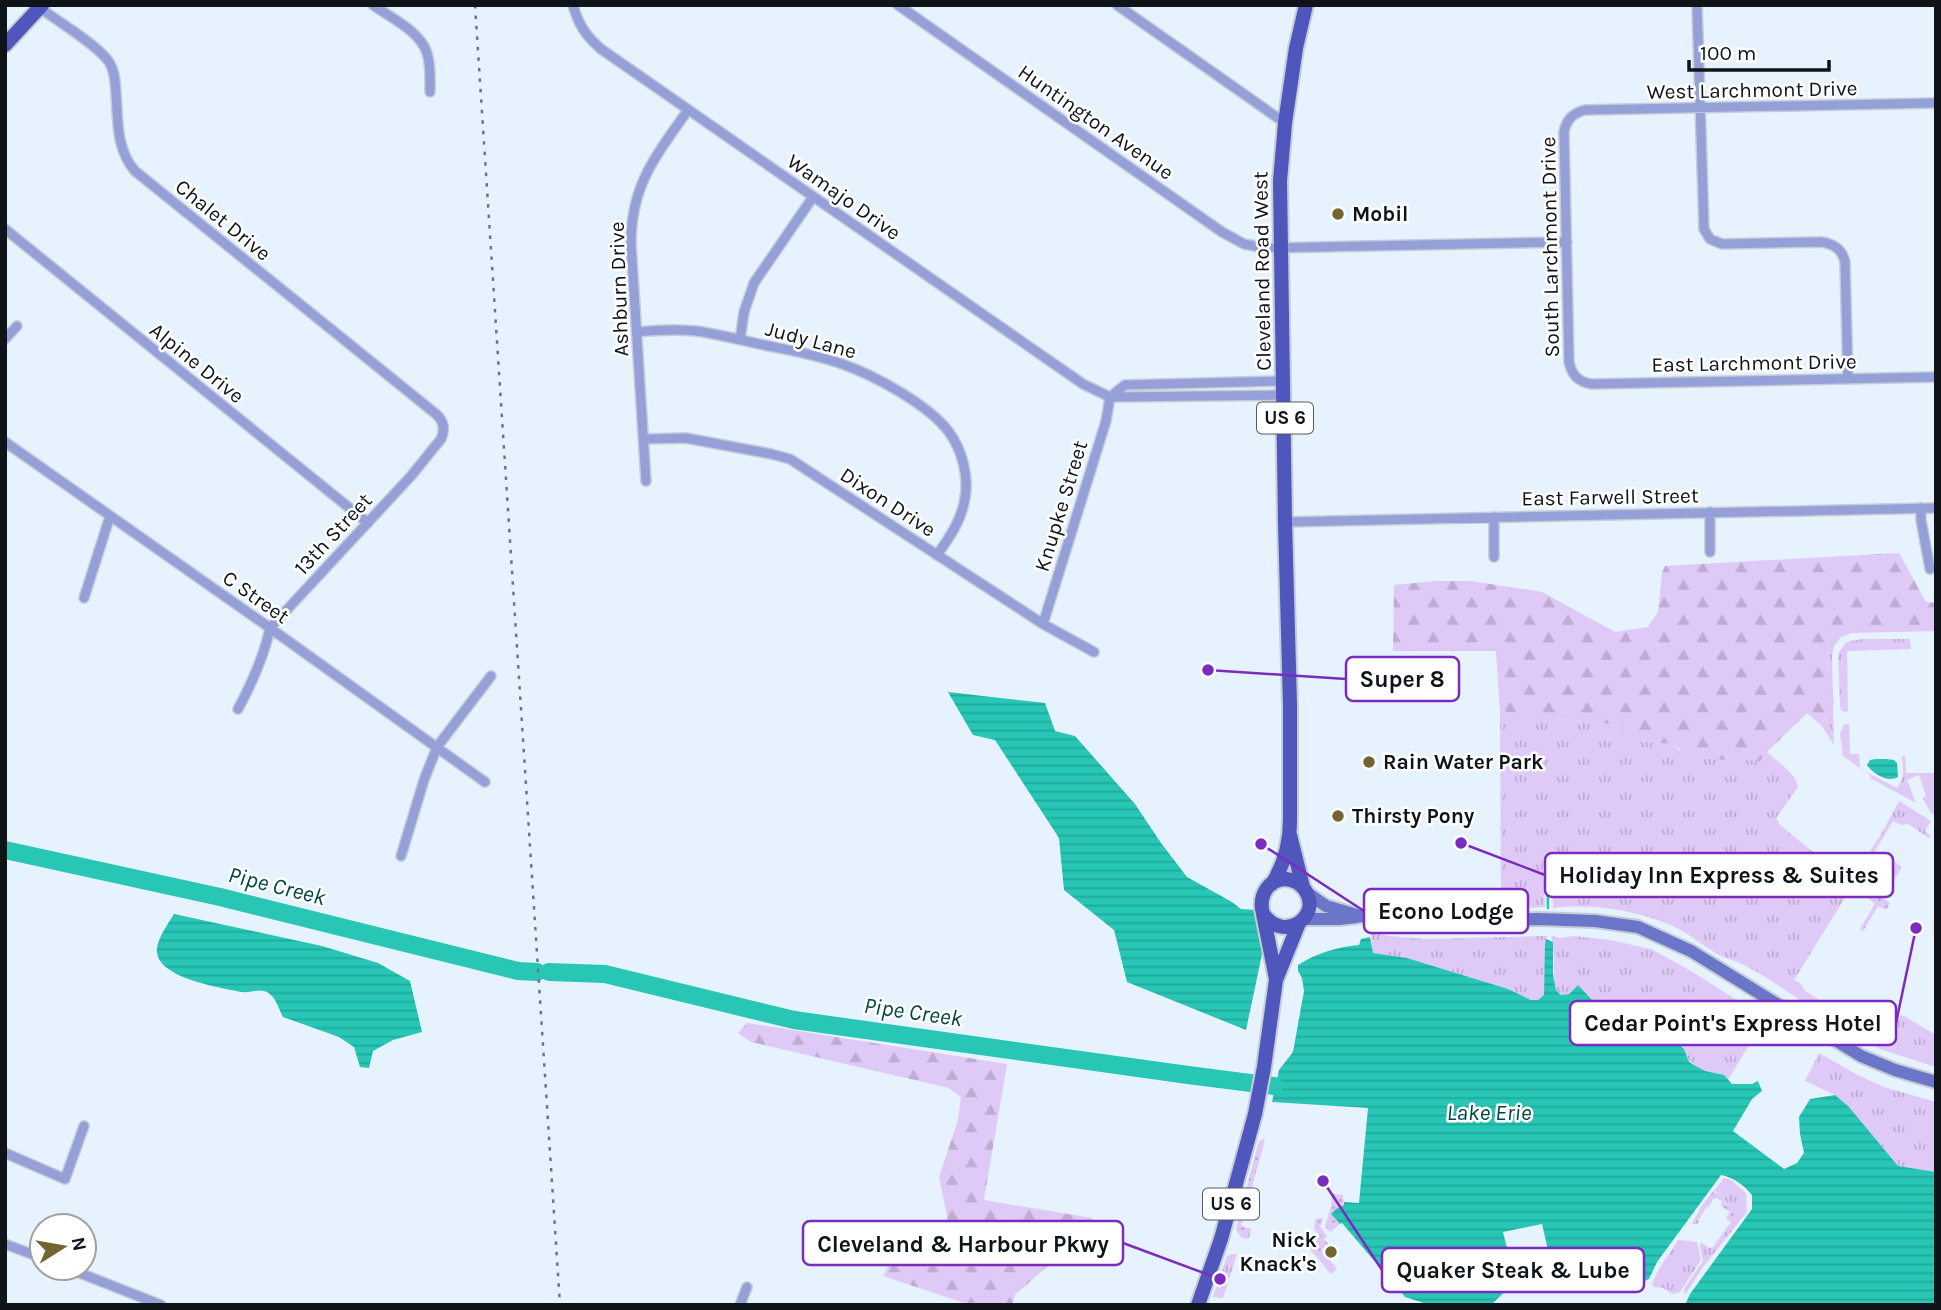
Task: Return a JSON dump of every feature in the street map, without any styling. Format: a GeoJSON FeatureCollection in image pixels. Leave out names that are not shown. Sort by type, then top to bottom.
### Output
{"type":"FeatureCollection","features":[{"type":"Feature","properties":{"kind":"main road","name":"Cleveland Road West"},"geometry":{"type":"LineString","coordinates":[[1272,884],[1282,866],[1290,833],[1290,693],[1280,181],[1296,48],[1306,5]]}},
{"type":"Feature","properties":{"kind":"main road"},"geometry":{"type":"LineString","coordinates":[[8,36],[41,6]]}},
{"type":"Feature","properties":{"kind":"main road","name":"Cleveland Road West"},"geometry":{"type":"LineString","coordinates":[[1290,833],[1305,890]]}},
{"type":"Feature","properties":{"kind":"main road"},"geometry":{"type":"LineString","coordinates":[[1360,916],[1326,906],[1299,883],[1288,879],[1272,884],[1262,898],[1264,915],[1277,926],[1289,927],[1301,921],[1360,916],[1471,921],[1549,919],[1595,921],[1638,927],[1691,951],[1861,1056],[1936,1082]]}},
{"type":"Feature","properties":{"kind":"main road"},"geometry":{"type":"LineString","coordinates":[[1301,921],[1309,903],[1305,890]]}},
{"type":"Feature","properties":{"kind":"main road","name":"US 6"},"geometry":{"type":"LineString","coordinates":[[1264,915],[1276,980]]}},
{"type":"Feature","properties":{"kind":"main road","name":"US 6"},"geometry":{"type":"LineString","coordinates":[[1201,1304],[1222,1240],[1255,1114],[1276,980],[1301,921]]}},
{"type":"Feature","properties":{"kind":"street"},"geometry":{"type":"LineString","coordinates":[[373,5],[424,45],[430,65],[430,92]]}},
{"type":"Feature","properties":{"kind":"street","name":"Huntington Avenue"},"geometry":{"type":"LineString","coordinates":[[898,5],[1233,239],[1244,244],[1282,248],[1567,242]]}},
{"type":"Feature","properties":{"kind":"street"},"geometry":{"type":"LineString","coordinates":[[1117,5],[1285,123]]}},
{"type":"Feature","properties":{"kind":"street"},"geometry":{"type":"LineString","coordinates":[[1697,5],[1705,232],[1717,243],[1728,245],[1821,242],[1833,245],[1842,253],[1845,267],[1848,379]]}},
{"type":"Feature","properties":{"kind":"street","name":"Chalet Drive"},"geometry":{"type":"LineString","coordinates":[[41,6],[98,50],[108,61],[114,77],[120,141],[125,157],[135,171],[438,416],[443,426]]}},
{"type":"Feature","properties":{"kind":"street","name":"Wamajo Drive"},"geometry":{"type":"LineString","coordinates":[[574,8],[581,27],[592,41],[1083,384],[1110,397]]}},
{"type":"Feature","properties":{"kind":"street","name":"West Larchmont Drive"},"geometry":{"type":"LineString","coordinates":[[1571,116],[1585,110],[1936,103]]}},
{"type":"Feature","properties":{"kind":"street","name":"Ashburn Drive"},"geometry":{"type":"LineString","coordinates":[[646,481],[631,244],[634,206],[647,171],[688,110]]}},
{"type":"Feature","properties":{"kind":"street","name":"South Larchmont Drive"},"geometry":{"type":"LineString","coordinates":[[1571,116],[1564,132],[1569,362],[1575,377]]}},
{"type":"Feature","properties":{"kind":"street"},"geometry":{"type":"LineString","coordinates":[[740,340],[744,313],[754,284],[813,197]]}},
{"type":"Feature","properties":{"kind":"street","name":"Alpine Drive"},"geometry":{"type":"LineString","coordinates":[[5,229],[368,523]]}},
{"type":"Feature","properties":{"kind":"street"},"geometry":{"type":"LineString","coordinates":[[5,339],[17,326]]}},
{"type":"Feature","properties":{"kind":"street","name":"Judy Lane"},"geometry":{"type":"LineString","coordinates":[[637,332],[696,331],[811,355],[844,364],[893,388],[924,409],[945,427],[959,449],[964,467],[966,492],[958,523],[937,555]]}},
{"type":"Feature","properties":{"kind":"street","name":"East Larchmont Drive"},"geometry":{"type":"LineString","coordinates":[[1575,377],[1592,384],[1936,377]]}},
{"type":"Feature","properties":{"kind":"street"},"geometry":{"type":"LineString","coordinates":[[1110,397],[1284,388]]}},
{"type":"Feature","properties":{"kind":"street","name":"Knupke Street"},"geometry":{"type":"LineString","coordinates":[[1043,624],[1106,421],[1110,397]]}},
{"type":"Feature","properties":{"kind":"street","name":"13th Street"},"geometry":{"type":"LineString","coordinates":[[238,709],[254,678],[270,628],[411,476],[438,443],[443,435],[443,426]]}},
{"type":"Feature","properties":{"kind":"street","name":"Dixon Drive"},"geometry":{"type":"LineString","coordinates":[[644,439],[686,438],[786,457],[1043,624],[1094,652]]}},
{"type":"Feature","properties":{"kind":"street","name":"C Street"},"geometry":{"type":"LineString","coordinates":[[5,442],[485,782]]}},
{"type":"Feature","properties":{"kind":"street"},"geometry":{"type":"LineString","coordinates":[[1921,508],[1930,569]]}},
{"type":"Feature","properties":{"kind":"street","name":"East Farwell Street"},"geometry":{"type":"LineString","coordinates":[[1285,522],[1936,508]]}},
{"type":"Feature","properties":{"kind":"street"},"geometry":{"type":"LineString","coordinates":[[1710,512],[1710,552]]}},
{"type":"Feature","properties":{"kind":"street"},"geometry":{"type":"LineString","coordinates":[[84,598],[110,516]]}},
{"type":"Feature","properties":{"kind":"street"},"geometry":{"type":"LineString","coordinates":[[1494,517],[1494,557]]}},
{"type":"Feature","properties":{"kind":"street"},"geometry":{"type":"LineString","coordinates":[[401,856],[437,747],[491,676]]}},
{"type":"Feature","properties":{"kind":"street"},"geometry":{"type":"LineString","coordinates":[[5,1153],[65,1179],[84,1126]]}},
{"type":"Feature","properties":{"kind":"street"},"geometry":{"type":"LineString","coordinates":[[5,1244],[28,1253]]}},
{"type":"Feature","properties":{"kind":"street"},"geometry":{"type":"LineString","coordinates":[[98,1280],[161,1305]]}},
{"type":"Feature","properties":{"kind":"street"},"geometry":{"type":"LineString","coordinates":[[740,1305],[747,1287]]}},
{"type":"Feature","properties":{"kind":"green space"},"geometry":{"type":"Polygon","coordinates":[[[1899,553],[1926,602],[1936,603],[1936,628],[1847,629],[1834,632],[1827,660],[1834,703],[1821,725],[1807,713],[1760,761],[1689,756],[1673,744],[1649,742],[1634,737],[1616,725],[1500,711],[1496,651],[1393,651],[1394,585],[1471,581],[1542,592],[1615,632],[1648,627],[1658,612],[1665,566],[1899,553]]]}},
{"type":"Feature","properties":{"kind":"green space"},"geometry":{"type":"Polygon","coordinates":[[[1936,628],[1936,631],[1852,633],[1841,637],[1834,646],[1832,656],[1833,696],[1827,660],[1833,632],[1847,629],[1936,628]]]}},
{"type":"Feature","properties":{"kind":"green space"},"geometry":{"type":"Polygon","coordinates":[[[1862,639],[1910,639],[1911,649],[1847,651],[1848,712],[1842,711],[1838,654],[1846,642],[1862,639]]]}},
{"type":"Feature","properties":{"kind":"green space"},"geometry":{"type":"Polygon","coordinates":[[[1833,705],[1834,745],[1821,725],[1833,705]]]}},
{"type":"Feature","properties":{"kind":"green space"},"geometry":{"type":"Polygon","coordinates":[[[1500,711],[1616,725],[1634,737],[1649,742],[1673,744],[1679,750],[1767,752],[1790,772],[1798,787],[1776,818],[1780,825],[1825,862],[1853,878],[1899,801],[1931,821],[1925,831],[1931,836],[1929,838],[1908,824],[1902,825],[1893,821],[1856,882],[1861,885],[1860,891],[1851,888],[1794,980],[1821,1001],[1824,1010],[1821,1014],[1754,970],[1719,955],[1665,923],[1618,910],[1553,908],[1553,867],[1543,867],[1545,907],[1501,905],[1500,711]]]}},
{"type":"Feature","properties":{"kind":"green space"},"geometry":{"type":"Polygon","coordinates":[[[1849,724],[1850,754],[1859,754],[1860,768],[1843,756],[1840,733],[1844,725],[1849,724]]]}},
{"type":"Feature","properties":{"kind":"green space"},"geometry":{"type":"Polygon","coordinates":[[[1905,755],[1906,773],[1936,773],[1935,815],[1923,799],[1926,796],[1919,775],[1907,780],[1916,803],[1870,778],[1864,771],[1897,788],[1902,777],[1902,756],[1905,755]]]}},
{"type":"Feature","properties":{"kind":"green space"},"geometry":{"type":"Polygon","coordinates":[[[1893,860],[1902,867],[1883,898],[1890,903],[1886,910],[1878,906],[1863,931],[1860,929],[1875,904],[1868,898],[1872,893],[1880,896],[1894,872],[1889,865],[1893,860]]]}},
{"type":"Feature","properties":{"kind":"green space"},"geometry":{"type":"Polygon","coordinates":[[[1371,932],[1427,939],[1546,936],[1544,995],[1538,1000],[1531,1000],[1508,989],[1407,958],[1372,953],[1371,932]]]}},
{"type":"Feature","properties":{"kind":"green space"},"geometry":{"type":"Polygon","coordinates":[[[1551,935],[1559,938],[1574,936],[1610,940],[1651,949],[1765,1018],[1728,1080],[1723,1075],[1705,1071],[1689,1061],[1684,1049],[1666,1032],[1608,1017],[1578,985],[1569,994],[1562,995],[1556,990],[1551,935]]]}},
{"type":"Feature","properties":{"kind":"green space"},"geometry":{"type":"Polygon","coordinates":[[[1838,1014],[1862,1027],[1885,1033],[1893,1028],[1902,1015],[1936,1035],[1936,1067],[1880,1049],[1830,1019],[1838,1014]]]}},
{"type":"Feature","properties":{"kind":"green space"},"geometry":{"type":"Polygon","coordinates":[[[747,1023],[1007,1064],[984,1200],[1092,1218],[1093,1226],[1015,1295],[1012,1305],[970,1305],[883,1276],[890,1262],[943,1242],[949,1226],[939,1177],[958,1120],[961,1097],[949,1088],[751,1042],[738,1033],[747,1023]]]}},
{"type":"Feature","properties":{"kind":"green space"},"geometry":{"type":"Polygon","coordinates":[[[1819,1053],[1884,1087],[1936,1102],[1936,1172],[1898,1166],[1835,1095],[1805,1081],[1819,1053]]]}},
{"type":"Feature","properties":{"kind":"green space"},"geometry":{"type":"Polygon","coordinates":[[[1265,1140],[1241,1226],[1251,1229],[1249,1238],[1246,1239],[1241,1237],[1236,1229],[1258,1144],[1265,1140]]]}},
{"type":"Feature","properties":{"kind":"green space"},"geometry":{"type":"Polygon","coordinates":[[[1724,1178],[1731,1180],[1746,1193],[1747,1212],[1703,1267],[1685,1295],[1684,1289],[1703,1261],[1701,1242],[1709,1248],[1713,1247],[1733,1219],[1724,1195],[1714,1191],[1724,1178]]]}},
{"type":"Feature","properties":{"kind":"green space"},"geometry":{"type":"Polygon","coordinates":[[[1714,1190],[1724,1195],[1725,1203],[1733,1212],[1733,1219],[1730,1222],[1726,1218],[1730,1212],[1721,1206],[1722,1201],[1717,1198],[1707,1206],[1698,1224],[1692,1224],[1701,1207],[1714,1190]]]}},
{"type":"Feature","properties":{"kind":"green space"},"geometry":{"type":"Polygon","coordinates":[[[1332,1194],[1343,1195],[1344,1205],[1331,1214],[1340,1224],[1330,1232],[1325,1226],[1332,1194]]]}},
{"type":"Feature","properties":{"kind":"green space"},"geometry":{"type":"Polygon","coordinates":[[[1323,1218],[1320,1227],[1327,1236],[1324,1239],[1328,1244],[1321,1250],[1337,1269],[1331,1274],[1310,1249],[1320,1236],[1314,1229],[1315,1219],[1323,1218]]]}},
{"type":"Feature","properties":{"kind":"green space"},"geometry":{"type":"Polygon","coordinates":[[[1678,1240],[1697,1242],[1701,1260],[1680,1292],[1672,1294],[1652,1284],[1678,1240]]]}},
{"type":"Feature","properties":{"kind":"green space"},"geometry":{"type":"Polygon","coordinates":[[[1237,1254],[1223,1298],[1213,1297],[1227,1256],[1237,1254]]]}},
{"type":"Feature","properties":{"kind":"water"},"geometry":{"type":"Polygon","coordinates":[[[948,692],[1045,703],[1055,731],[1075,736],[1135,804],[1187,877],[1241,909],[1256,910],[1265,940],[1246,1030],[1127,982],[1114,930],[1064,890],[1059,838],[995,740],[973,735],[948,692]]]}},
{"type":"Feature","properties":{"kind":"water"},"geometry":{"type":"Polygon","coordinates":[[[1870,760],[1894,760],[1897,763],[1898,777],[1885,778],[1873,772],[1867,765],[1870,760]]]}},
{"type":"Feature","properties":{"kind":"water"},"geometry":{"type":"Polygon","coordinates":[[[174,914],[322,946],[378,963],[410,981],[422,1032],[393,1040],[373,1051],[369,1068],[360,1067],[354,1047],[339,1037],[283,1017],[276,1001],[268,993],[242,992],[205,984],[190,980],[166,967],[159,958],[157,948],[174,914]]]}},
{"type":"Feature","properties":{"kind":"water","name":"Lake Erie"},"geometry":{"type":"Polygon","coordinates":[[[1370,937],[1373,953],[1407,958],[1508,989],[1531,1000],[1538,1000],[1544,995],[1546,939],[1553,942],[1553,974],[1556,990],[1561,995],[1569,994],[1578,985],[1608,1017],[1666,1032],[1684,1049],[1689,1062],[1705,1071],[1724,1075],[1732,1084],[1752,1084],[1758,1081],[1762,1091],[1752,1099],[1733,1131],[1784,1169],[1797,1163],[1804,1153],[1799,1117],[1810,1099],[1835,1095],[1849,1107],[1898,1166],[1936,1172],[1936,1305],[1685,1305],[1690,1294],[1752,1209],[1752,1195],[1742,1185],[1721,1175],[1657,1262],[1649,1279],[1638,1284],[1629,1293],[1553,1268],[1542,1224],[1503,1232],[1510,1260],[1516,1262],[1521,1276],[1491,1305],[1430,1305],[1405,1297],[1342,1223],[1331,1214],[1344,1205],[1344,1202],[1359,1203],[1368,1108],[1272,1102],[1279,1070],[1293,1052],[1304,991],[1298,965],[1327,951],[1359,945],[1361,939],[1370,937]]]}},
{"type":"Feature","properties":{"kind":"waterway","name":"Pipe Creek"},"geometry":{"type":"LineString","coordinates":[[5,850],[220,897],[518,971],[537,972]]}},
{"type":"Feature","properties":{"kind":"waterway"},"geometry":{"type":"LineString","coordinates":[[1547,870],[1548,908]]}},
{"type":"Feature","properties":{"kind":"waterway","name":"Pipe Creek"},"geometry":{"type":"LineString","coordinates":[[549,972],[605,974],[794,1020],[1274,1086]]}},
{"type":"Feature","properties":{"kind":"railway"},"geometry":{"type":"LineString","coordinates":[[475,5],[560,1305]]}},
{"type":"Feature","properties":{"kind":"place","name":"Mobil"},"geometry":{"type":"Point","coordinates":[1338,214]}},
{"type":"Feature","properties":{"kind":"place","name":"Super 8"},"geometry":{"type":"Point","coordinates":[1208,670]}},
{"type":"Feature","properties":{"kind":"place","name":"Rain Water Park"},"geometry":{"type":"Point","coordinates":[1369,762]}},
{"type":"Feature","properties":{"kind":"place","name":"Thirsty Pony"},"geometry":{"type":"Point","coordinates":[1338,816]}},
{"type":"Feature","properties":{"kind":"place","name":"Holiday Inn Express & Suites"},"geometry":{"type":"Point","coordinates":[1461,843]}},
{"type":"Feature","properties":{"kind":"place","name":"Econo Lodge"},"geometry":{"type":"Point","coordinates":[1261,844]}},
{"type":"Feature","properties":{"kind":"place","name":"Cedar Point's Express Hotel"},"geometry":{"type":"Point","coordinates":[1916,928]}},
{"type":"Feature","properties":{"kind":"place","name":"Quaker Steak & Lube"},"geometry":{"type":"Point","coordinates":[1323,1181]}},
{"type":"Feature","properties":{"kind":"place","name":"Nick Knack's"},"geometry":{"type":"Point","coordinates":[1331,1252]}},
{"type":"Feature","properties":{"kind":"place","name":"Cleveland & Harbour Pkwy"},"geometry":{"type":"Point","coordinates":[1220,1279]}}]}
